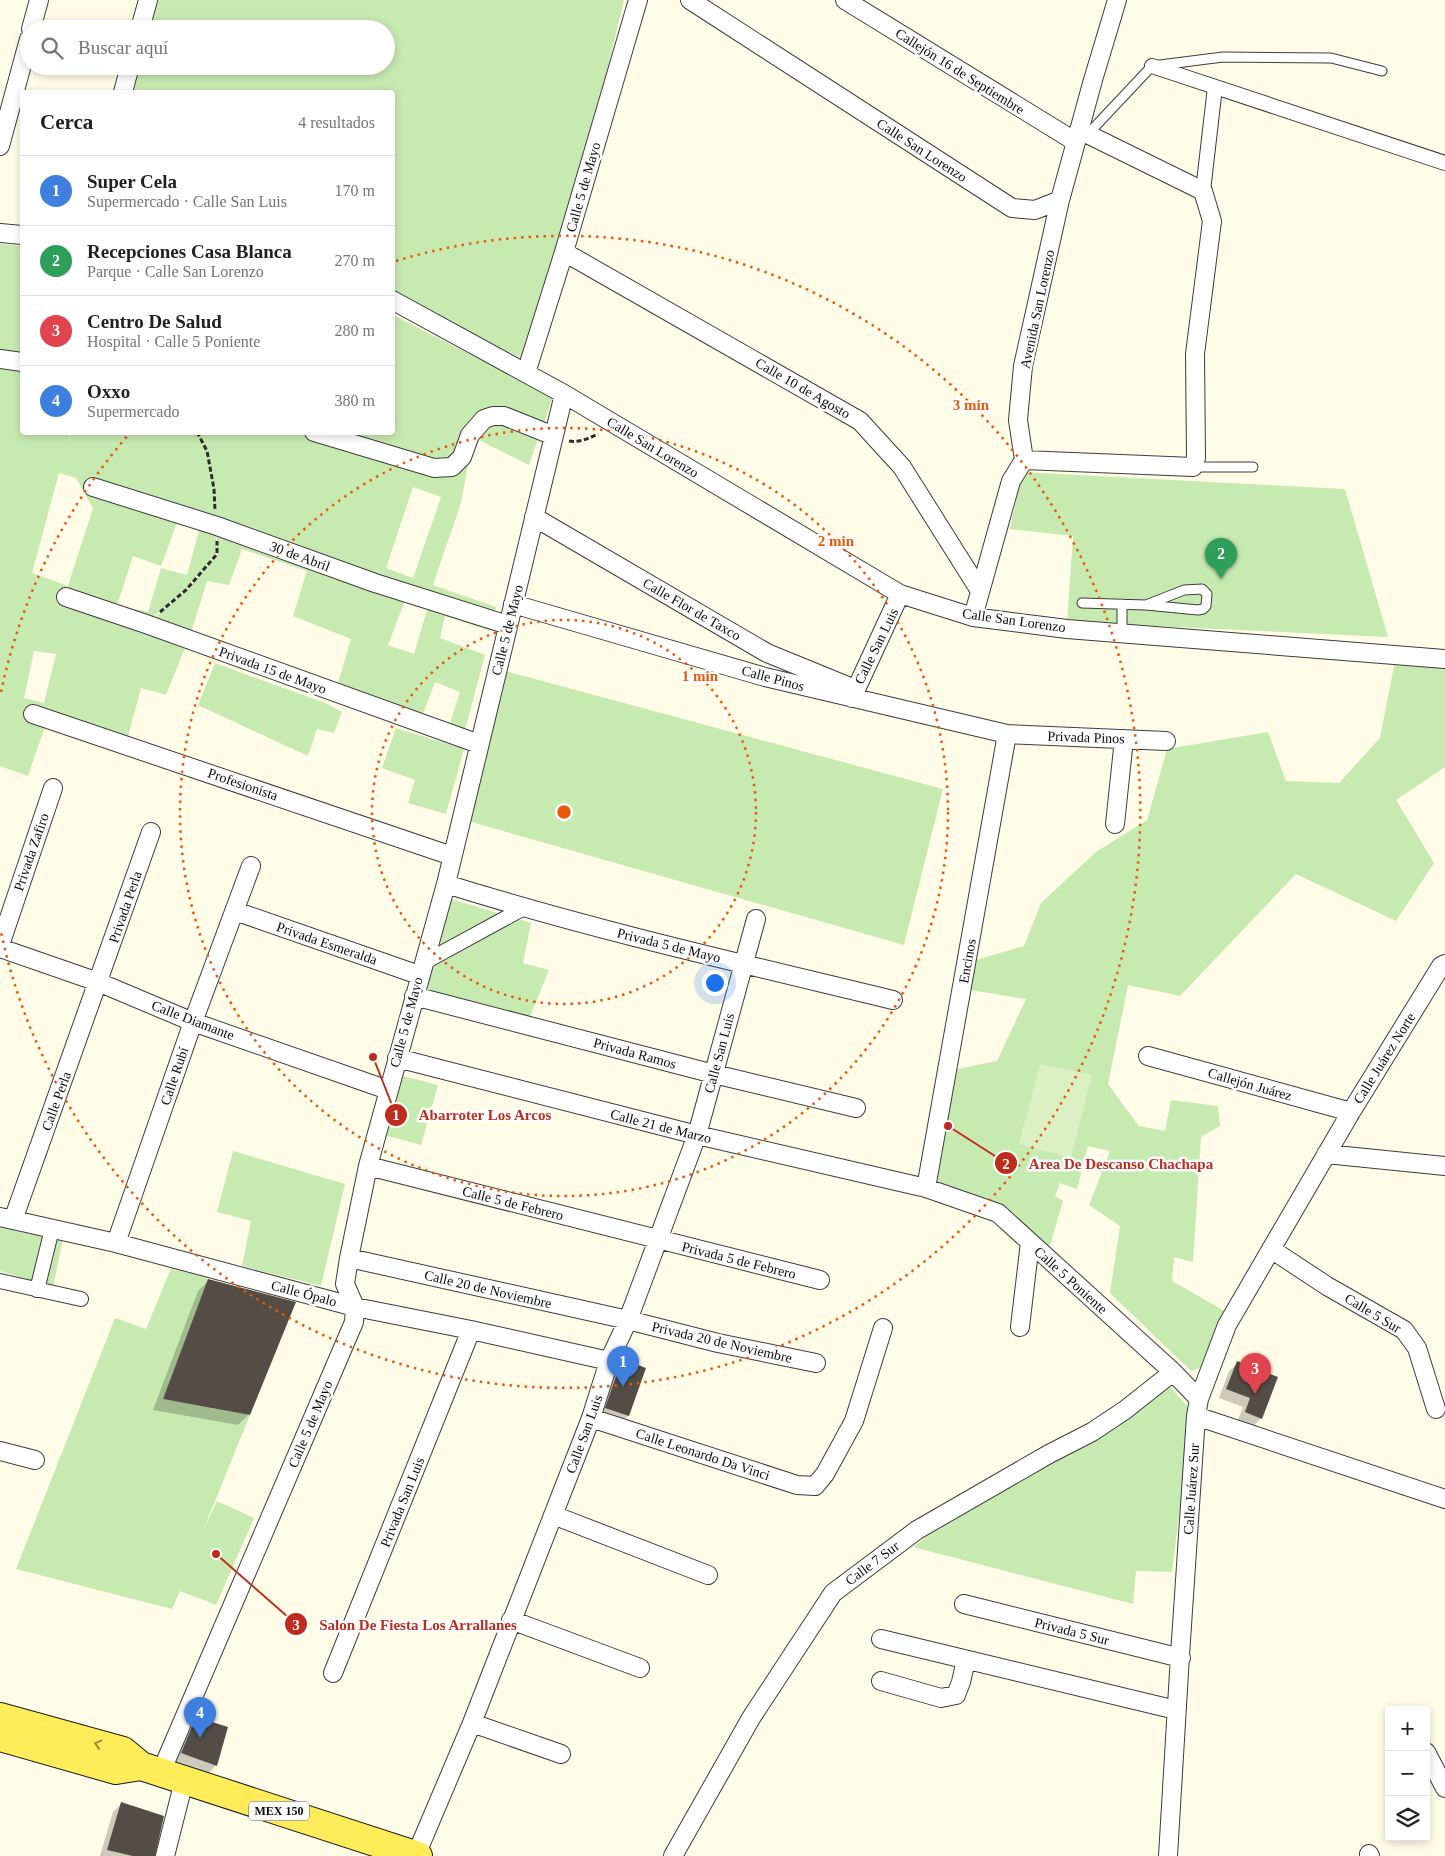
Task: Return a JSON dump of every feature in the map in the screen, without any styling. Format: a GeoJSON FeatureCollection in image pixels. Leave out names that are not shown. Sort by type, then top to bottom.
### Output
{"type":"FeatureCollection","features":[{"type":"Feature","properties":{"kind":"main road","name":"MEX 150"},"geometry":{"type":"LineString","coordinates":[[0,1717],[123,1751],[162,1773],[417,1856]]}},
{"type":"Feature","properties":{"kind":"main road","name":"MEX 150"},"geometry":{"type":"LineString","coordinates":[[0,1737],[116,1770],[162,1773]]}},
{"type":"Feature","properties":{"kind":"street"},"geometry":{"type":"LineString","coordinates":[[34,20],[39,0]]}},
{"type":"Feature","properties":{"kind":"street"},"geometry":{"type":"LineString","coordinates":[[142,20],[148,0]]}},
{"type":"Feature","properties":{"kind":"street","name":"Calle 5 de Mayo"},"geometry":{"type":"LineString","coordinates":[[526,373],[564,252],[638,0]]}},
{"type":"Feature","properties":{"kind":"street","name":"Calle San Lorenzo"},"geometry":{"type":"LineString","coordinates":[[690,0],[1012,208],[1035,210],[1060,200]]}},
{"type":"Feature","properties":{"kind":"street","name":"Callejón 16 de Septiembre"},"geometry":{"type":"LineString","coordinates":[[845,0],[1081,136],[1203,191]]}},
{"type":"Feature","properties":{"kind":"street","name":"Avenida San Lorenzo"},"geometry":{"type":"LineString","coordinates":[[1024,460],[1018,420],[1023,366],[1060,200],[1081,136],[1092,80],[1117,0]]}},
{"type":"Feature","properties":{"kind":"street"},"geometry":{"type":"LineString","coordinates":[[0,146],[8,85],[20,59]]}},
{"type":"Feature","properties":{"kind":"street"},"geometry":{"type":"LineString","coordinates":[[1152,66],[1445,163]]}},
{"type":"Feature","properties":{"kind":"street"},"geometry":{"type":"LineString","coordinates":[[124,90],[128,75]]}},
{"type":"Feature","properties":{"kind":"street"},"geometry":{"type":"LineString","coordinates":[[972,617],[1011,481],[1024,460],[1193,467],[1197,447],[1195,354],[1212,221],[1203,191],[1215,87]]}},
{"type":"Feature","properties":{"kind":"street"},"geometry":{"type":"LineString","coordinates":[[0,233],[20,235]]}},
{"type":"Feature","properties":{"kind":"street","name":"Calle 10 de Agosto"},"geometry":{"type":"LineString","coordinates":[[564,252],[860,421],[902,467],[980,591]]}},
{"type":"Feature","properties":{"kind":"street","name":"Calle San Lorenzo"},"geometry":{"type":"LineString","coordinates":[[395,302],[564,394],[900,594],[972,617],[1067,629],[1445,659]]}},
{"type":"Feature","properties":{"kind":"street"},"geometry":{"type":"LineString","coordinates":[[0,359],[20,362]]}},
{"type":"Feature","properties":{"kind":"street","name":"Calle 5 de Mayo"},"geometry":{"type":"LineString","coordinates":[[165,1856],[162,1773],[354,1322],[355,1307],[346,1284],[349,1258],[368,1166],[396,1058],[446,884],[564,394]]}},
{"type":"Feature","properties":{"kind":"street"},"geometry":{"type":"LineString","coordinates":[[324,435],[434,468],[452,467],[462,457],[470,435],[484,419],[493,416],[504,416],[554,436]]}},
{"type":"Feature","properties":{"kind":"street","name":"30 de Abril"},"geometry":{"type":"LineString","coordinates":[[93,487],[217,526],[375,583],[508,625]]}},
{"type":"Feature","properties":{"kind":"street","name":"Calle Flor de Taxco"},"geometry":{"type":"LineString","coordinates":[[534,517],[767,653],[853,694]]}},
{"type":"Feature","properties":{"kind":"street","name":"Calle San Luis"},"geometry":{"type":"LineString","coordinates":[[853,694],[900,594]]}},
{"type":"Feature","properties":{"kind":"street","name":"Privada 15 de Mayo"},"geometry":{"type":"LineString","coordinates":[[66,597],[479,744]]}},
{"type":"Feature","properties":{"kind":"street","name":"Calle Pinos"},"geometry":{"type":"LineString","coordinates":[[513,604],[765,676],[853,694],[1007,734]]}},
{"type":"Feature","properties":{"kind":"street","name":"Profesionista"},"geometry":{"type":"LineString","coordinates":[[33,714],[452,856]]}},
{"type":"Feature","properties":{"kind":"street","name":"Privada Pinos"},"geometry":{"type":"LineString","coordinates":[[1007,734],[1166,741]]}},
{"type":"Feature","properties":{"kind":"street","name":"Encinos"},"geometry":{"type":"LineString","coordinates":[[926,1188],[1007,734]]}},
{"type":"Feature","properties":{"kind":"street"},"geometry":{"type":"LineString","coordinates":[[1114,824],[1124,739]]}},
{"type":"Feature","properties":{"kind":"street","name":"Privada Zafiro"},"geometry":{"type":"LineString","coordinates":[[0,946],[53,788]]}},
{"type":"Feature","properties":{"kind":"street","name":"Privada Perla"},"geometry":{"type":"LineString","coordinates":[[98,982],[151,832]]}},
{"type":"Feature","properties":{"kind":"street","name":"Calle Rubí"},"geometry":{"type":"LineString","coordinates":[[116,1243],[193,1022],[251,866]]}},
{"type":"Feature","properties":{"kind":"street","name":"Privada 5 de Mayo"},"geometry":{"type":"LineString","coordinates":[[446,884],[524,908],[742,964],[894,1000]]}},
{"type":"Feature","properties":{"kind":"street"},"geometry":{"type":"LineString","coordinates":[[421,969],[524,908]]}},
{"type":"Feature","properties":{"kind":"street","name":"Privada Esmeralda"},"geometry":{"type":"LineString","coordinates":[[234,911],[421,969]]}},
{"type":"Feature","properties":{"kind":"street","name":"Calle San Luis"},"geometry":{"type":"LineString","coordinates":[[417,1856],[472,1722],[591,1418],[609,1361],[628,1320],[697,1135],[742,964],[756,919]]}},
{"type":"Feature","properties":{"kind":"street","name":"Calle Diamante"},"geometry":{"type":"LineString","coordinates":[[0,946],[98,982],[193,1022],[388,1090]]}},
{"type":"Feature","properties":{"kind":"street","name":"Calle Juárez Norte"},"geometry":{"type":"LineString","coordinates":[[1326,1154],[1441,966],[1445,964]]}},
{"type":"Feature","properties":{"kind":"street","name":"Calle Perla"},"geometry":{"type":"LineString","coordinates":[[6,1218],[98,982]]}},
{"type":"Feature","properties":{"kind":"street","name":"Privada Ramos"},"geometry":{"type":"LineString","coordinates":[[414,996],[714,1074],[856,1108]]}},
{"type":"Feature","properties":{"kind":"street","name":"Callejón Juárez"},"geometry":{"type":"LineString","coordinates":[[1148,1056],[1351,1112]]}},
{"type":"Feature","properties":{"kind":"street","name":"Calle 21 de Marzo"},"geometry":{"type":"LineString","coordinates":[[396,1058],[697,1135],[926,1188]]}},
{"type":"Feature","properties":{"kind":"street"},"geometry":{"type":"LineString","coordinates":[[1326,1154],[1445,1166]]}},
{"type":"Feature","properties":{"kind":"street","name":"Calle Juárez Sur"},"geometry":{"type":"LineString","coordinates":[[1168,1856],[1197,1408],[1227,1325],[1326,1154]]}},
{"type":"Feature","properties":{"kind":"street","name":"Calle 5 de Febrero"},"geometry":{"type":"LineString","coordinates":[[368,1166],[658,1239]]}},
{"type":"Feature","properties":{"kind":"street","name":"Calle 5 Poniente"},"geometry":{"type":"LineString","coordinates":[[926,1188],[998,1213],[1173,1372],[1197,1408],[1445,1499]]}},
{"type":"Feature","properties":{"kind":"street","name":"Calle Ópalo"},"geometry":{"type":"LineString","coordinates":[[6,1218],[116,1243],[355,1307],[471,1330],[609,1361]]}},
{"type":"Feature","properties":{"kind":"street"},"geometry":{"type":"LineString","coordinates":[[37,1290],[52,1229]]}},
{"type":"Feature","properties":{"kind":"street","name":"Privada 5 de Febrero"},"geometry":{"type":"LineString","coordinates":[[658,1239],[820,1280]]}},
{"type":"Feature","properties":{"kind":"street"},"geometry":{"type":"LineString","coordinates":[[1020,1327],[1030,1242]]}},
{"type":"Feature","properties":{"kind":"street","name":"Calle 5 Sur"},"geometry":{"type":"LineString","coordinates":[[1271,1248],[1327,1286],[1404,1330],[1418,1348],[1436,1409]]}},
{"type":"Feature","properties":{"kind":"street","name":"Calle 20 de Noviembre"},"geometry":{"type":"LineString","coordinates":[[349,1258],[628,1320]]}},
{"type":"Feature","properties":{"kind":"street"},"geometry":{"type":"LineString","coordinates":[[0,1281],[81,1299]]}},
{"type":"Feature","properties":{"kind":"street","name":"Privada 20 de Noviembre"},"geometry":{"type":"LineString","coordinates":[[628,1320],[718,1343],[816,1363]]}},
{"type":"Feature","properties":{"kind":"street","name":"Calle Leonardo Da Vinci"},"geometry":{"type":"LineString","coordinates":[[591,1418],[797,1485],[815,1486],[825,1474],[854,1421],[883,1328]]}},
{"type":"Feature","properties":{"kind":"street","name":"Privada San Luis"},"geometry":{"type":"LineString","coordinates":[[333,1673],[471,1330]]}},
{"type":"Feature","properties":{"kind":"street","name":"Calle 7 Sur"},"geometry":{"type":"LineString","coordinates":[[674,1856],[751,1718],[833,1593],[917,1530],[1049,1454],[1092,1432],[1125,1410],[1173,1372]]}},
{"type":"Feature","properties":{"kind":"street"},"geometry":{"type":"LineString","coordinates":[[0,1451],[35,1460]]}},
{"type":"Feature","properties":{"kind":"street"},"geometry":{"type":"LineString","coordinates":[[553,1515],[708,1575]]}},
{"type":"Feature","properties":{"kind":"street","name":"Privada 5 Sur"},"geometry":{"type":"LineString","coordinates":[[964,1604],[1181,1658]]}},
{"type":"Feature","properties":{"kind":"street"},"geometry":{"type":"LineString","coordinates":[[511,1620],[640,1668]]}},
{"type":"Feature","properties":{"kind":"street"},"geometry":{"type":"LineString","coordinates":[[881,1638],[1176,1710]]}},
{"type":"Feature","properties":{"kind":"street"},"geometry":{"type":"LineString","coordinates":[[881,1681],[941,1698],[956,1695],[966,1660]]}},
{"type":"Feature","properties":{"kind":"street"},"geometry":{"type":"LineString","coordinates":[[472,1722],[561,1754]]}},
{"type":"Feature","properties":{"kind":"street"},"geometry":{"type":"LineString","coordinates":[[1430,1760],[1445,1788]]}},
{"type":"Feature","properties":{"kind":"lane"},"geometry":{"type":"LineString","coordinates":[[1081,136],[1152,66],[1223,57],[1331,58],[1382,71]]}},
{"type":"Feature","properties":{"kind":"lane"},"geometry":{"type":"LineString","coordinates":[[1193,467],[1253,467]]}},
{"type":"Feature","properties":{"kind":"lane"},"geometry":{"type":"LineString","coordinates":[[1082,603],[1203,609],[1206,606],[1207,594],[1202,589],[1184,590],[1146,605]]}},
{"type":"Feature","properties":{"kind":"lane"},"geometry":{"type":"LineString","coordinates":[[1122,604],[1122,633]]}},
{"type":"Feature","properties":{"kind":"path"},"geometry":{"type":"LineString","coordinates":[[554,436],[572,442],[604,432],[614,425]]}},
{"type":"Feature","properties":{"kind":"green space"},"geometry":{"type":"Polygon","coordinates":[[[155,0],[624,0],[564,250],[521,358],[395,295],[395,90],[129,90],[133,75],[395,75],[395,20],[149,20],[155,0]]]}},
{"type":"Feature","properties":{"kind":"green space"},"geometry":{"type":"Polygon","coordinates":[[[0,244],[20,246],[20,358],[0,356],[0,244]]]}},
{"type":"Feature","properties":{"kind":"green space"},"geometry":{"type":"Polygon","coordinates":[[[395,316],[553,397],[529,465],[473,437],[461,503],[433,585],[496,607],[490,631],[445,616],[440,638],[485,655],[465,730],[450,723],[460,692],[435,682],[422,717],[338,683],[351,639],[293,616],[307,571],[242,549],[229,585],[207,581],[191,633],[151,621],[187,590],[217,554],[217,519],[216,553],[185,590],[145,624],[188,640],[166,695],[141,688],[126,744],[48,718],[28,776],[0,766],[0,360],[20,363],[20,435],[70,435],[67,447],[71,435],[395,435],[395,316]],[[59,473],[32,573],[68,586],[93,508],[76,478],[59,473]],[[413,487],[386,568],[413,578],[441,497],[413,487]],[[177,523],[161,566],[133,556],[117,605],[148,612],[161,568],[187,575],[200,527],[177,523]],[[407,595],[388,645],[414,654],[428,607],[407,595]],[[34,651],[24,698],[44,703],[56,654],[34,651]]]}},
{"type":"Feature","properties":{"kind":"green space"},"geometry":{"type":"Polygon","coordinates":[[[1022,472],[1345,489],[1388,637],[1067,622],[1073,536],[1010,529],[1022,472]]]}},
{"type":"Feature","properties":{"kind":"green space"},"geometry":{"type":"Polygon","coordinates":[[[1395,661],[1445,666],[1445,767],[1396,800],[1434,863],[1396,921],[1296,874],[1180,996],[1128,985],[1108,1084],[1139,1126],[1165,1131],[1171,1100],[1218,1106],[1220,1126],[1201,1137],[1193,1262],[1174,1257],[1172,1281],[1228,1313],[1204,1367],[1191,1371],[1110,1293],[1120,1226],[1089,1205],[1110,1151],[1088,1146],[1077,1189],[1060,1183],[1055,1196],[1063,1201],[1049,1249],[1000,1204],[930,1183],[953,1070],[997,1061],[1026,999],[964,989],[969,962],[1024,946],[1041,903],[1096,852],[1147,820],[1167,749],[1268,732],[1286,781],[1339,783],[1380,738],[1395,661]]]}},
{"type":"Feature","properties":{"kind":"green space"},"geometry":{"type":"Polygon","coordinates":[[[215,663],[328,704],[342,712],[334,733],[317,729],[308,756],[198,705],[215,663]]]}},
{"type":"Feature","properties":{"kind":"green space"},"geometry":{"type":"Polygon","coordinates":[[[505,671],[943,789],[904,945],[468,821],[505,671]]]}},
{"type":"Feature","properties":{"kind":"green space"},"geometry":{"type":"Polygon","coordinates":[[[396,728],[464,749],[446,814],[408,803],[415,780],[382,768],[396,728]]]}},
{"type":"Feature","properties":{"kind":"green space"},"geometry":{"type":"Polygon","coordinates":[[[448,898],[531,923],[523,963],[549,970],[530,1017],[423,991],[448,898]]]}},
{"type":"Feature","properties":{"kind":"green space"},"geometry":{"type":"Polygon","coordinates":[[[1040,1064],[1092,1075],[1071,1158],[1019,1144],[1040,1064]]]}},
{"type":"Feature","properties":{"kind":"green space"},"geometry":{"type":"Polygon","coordinates":[[[399,1075],[438,1085],[421,1145],[385,1135],[399,1075]]]}},
{"type":"Feature","properties":{"kind":"green space"},"geometry":{"type":"Polygon","coordinates":[[[233,1151],[345,1184],[321,1286],[242,1266],[251,1221],[217,1212],[233,1151]]]}},
{"type":"Feature","properties":{"kind":"green space"},"geometry":{"type":"Polygon","coordinates":[[[0,1219],[64,1234],[53,1287],[0,1271],[0,1219]]]}},
{"type":"Feature","properties":{"kind":"green space"},"geometry":{"type":"Polygon","coordinates":[[[174,1261],[212,1270],[163,1399],[250,1415],[202,1533],[217,1501],[254,1518],[216,1605],[180,1591],[172,1609],[16,1569],[115,1318],[146,1329],[174,1261]]]}},
{"type":"Feature","properties":{"kind":"green space"},"geometry":{"type":"Polygon","coordinates":[[[1170,1387],[1189,1408],[1191,1418],[1172,1572],[1136,1571],[1133,1604],[913,1547],[947,1521],[1055,1461],[1170,1387]]]}},
{"type":"Feature","properties":{"kind":"building"},"geometry":{"type":"Polygon","coordinates":[[[208,1279],[296,1302],[250,1415],[163,1399],[208,1279]]]}},
{"type":"Feature","properties":{"kind":"building"},"geometry":{"type":"Polygon","coordinates":[[[622,1359],[646,1368],[629,1416],[605,1408],[622,1359]]]}},
{"type":"Feature","properties":{"kind":"building"},"geometry":{"type":"Polygon","coordinates":[[[1237,1361],[1278,1377],[1262,1419],[1245,1412],[1250,1398],[1226,1389],[1237,1361]]]}},
{"type":"Feature","properties":{"kind":"building"},"geometry":{"type":"Polygon","coordinates":[[[196,1717],[228,1727],[217,1766],[181,1753],[196,1717]]]}},
{"type":"Feature","properties":{"kind":"building"},"geometry":{"type":"Polygon","coordinates":[[[121,1802],[164,1816],[155,1856],[133,1856],[107,1850],[121,1802]]]}},
{"type":"Feature","properties":{"kind":"place","name":"Recepciones Casa Blanca"},"geometry":{"type":"Point","coordinates":[1221,579]}},
{"type":"Feature","properties":{"kind":"place","name":"Abarroter Los Arcos"},"geometry":{"type":"Point","coordinates":[373,1057]}},
{"type":"Feature","properties":{"kind":"place","name":"Area De Descanso Chachapa"},"geometry":{"type":"Point","coordinates":[948,1126]}},
{"type":"Feature","properties":{"kind":"place","name":"Super Cela"},"geometry":{"type":"Point","coordinates":[623,1387]}},
{"type":"Feature","properties":{"kind":"place","name":"Centro De Salud"},"geometry":{"type":"Point","coordinates":[1255,1394]}},
{"type":"Feature","properties":{"kind":"place","name":"Salon De Fiesta Los Arrallanes"},"geometry":{"type":"Point","coordinates":[216,1554]}},
{"type":"Feature","properties":{"kind":"place","name":"Oxxo"},"geometry":{"type":"Point","coordinates":[200,1738]}}]}
